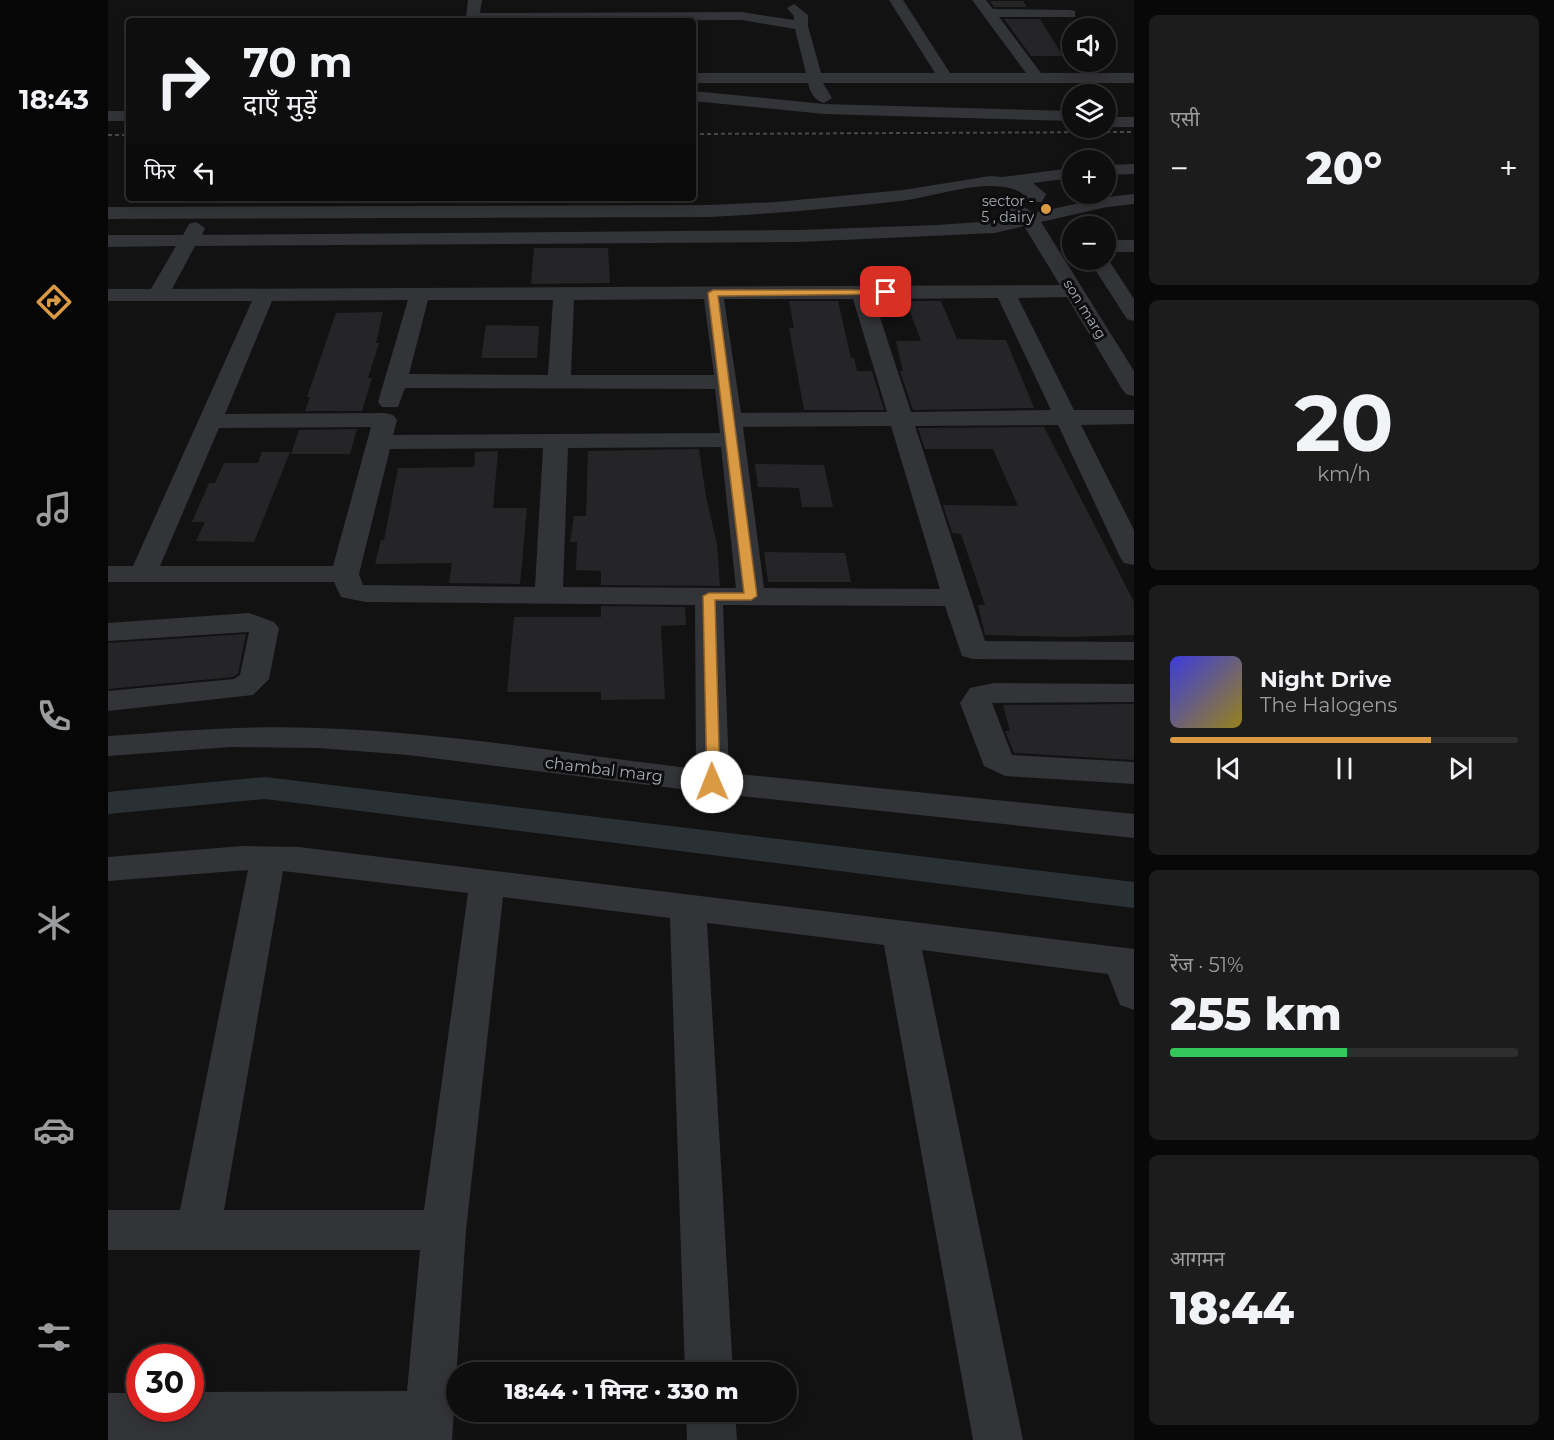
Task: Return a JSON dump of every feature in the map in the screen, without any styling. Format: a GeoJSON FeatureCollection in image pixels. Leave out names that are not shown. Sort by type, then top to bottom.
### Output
{"type":"FeatureCollection","features":[{"type":"Feature","properties":{"kind":"street"},"geometry":{"type":"LineString","coordinates":[[473,18],[475,0]]}},
{"type":"Feature","properties":{"kind":"street"},"geometry":{"type":"LineString","coordinates":[[544,16],[546,0]]}},
{"type":"Feature","properties":{"kind":"street"},"geometry":{"type":"LineString","coordinates":[[656,0],[658,18]]}},
{"type":"Feature","properties":{"kind":"street"},"geometry":{"type":"LineString","coordinates":[[785,0],[801,15],[801,26],[820,95],[854,111]]}},
{"type":"Feature","properties":{"kind":"street"},"geometry":{"type":"LineString","coordinates":[[896,0],[946,79]]}},
{"type":"Feature","properties":{"kind":"street"},"geometry":{"type":"LineString","coordinates":[[979,0],[1037,78]]}},
{"type":"Feature","properties":{"kind":"street"},"geometry":{"type":"LineString","coordinates":[[988,13],[1074,17],[1062,0]]}},
{"type":"Feature","properties":{"kind":"street"},"geometry":{"type":"LineString","coordinates":[[497,18],[544,16],[556,18]]}},
{"type":"Feature","properties":{"kind":"street"},"geometry":{"type":"LineString","coordinates":[[696,18],[758,17],[801,26]]}},
{"type":"Feature","properties":{"kind":"street"},"geometry":{"type":"LineString","coordinates":[[1116,66],[1130,78]]}},
{"type":"Feature","properties":{"kind":"street"},"geometry":{"type":"LineString","coordinates":[[696,78],[815,80],[1130,78]]}},
{"type":"Feature","properties":{"kind":"street"},"geometry":{"type":"LineString","coordinates":[[990,79],[994,112]]}},
{"type":"Feature","properties":{"kind":"street"},"geometry":{"type":"LineString","coordinates":[[696,96],[854,111],[994,112],[1062,115]]}},
{"type":"Feature","properties":{"kind":"street"},"geometry":{"type":"LineString","coordinates":[[696,108],[824,109]]}},
{"type":"Feature","properties":{"kind":"street"},"geometry":{"type":"LineString","coordinates":[[1116,114],[1134,114]]}},
{"type":"Feature","properties":{"kind":"street"},"geometry":{"type":"LineString","coordinates":[[108,116],[126,116]]}},
{"type":"Feature","properties":{"kind":"street"},"geometry":{"type":"LineString","coordinates":[[1116,122],[1134,122]]}},
{"type":"Feature","properties":{"kind":"street"},"geometry":{"type":"LineString","coordinates":[[1116,170],[1134,169]]}},
{"type":"Feature","properties":{"kind":"street"},"geometry":{"type":"LineString","coordinates":[[108,213],[709,211],[776,208],[1062,174]]}},
{"type":"Feature","properties":{"kind":"street"},"geometry":{"type":"LineString","coordinates":[[1002,181],[1033,189],[1037,194],[1036,198]]}},
{"type":"Feature","properties":{"kind":"street"},"geometry":{"type":"LineString","coordinates":[[1116,187],[1134,184]]}},
{"type":"Feature","properties":{"kind":"street","name":"son marg"},"geometry":{"type":"LineString","coordinates":[[972,186],[969,190],[970,194],[1029,218],[1134,388]]}},
{"type":"Feature","properties":{"kind":"street"},"geometry":{"type":"LineString","coordinates":[[996,203],[1022,204],[1036,198],[1062,194]]}},
{"type":"Feature","properties":{"kind":"street"},"geometry":{"type":"LineString","coordinates":[[108,228],[193,234],[861,234],[995,227],[1029,218],[1134,199]]}},
{"type":"Feature","properties":{"kind":"street"},"geometry":{"type":"LineString","coordinates":[[108,241],[193,234],[923,219],[966,211]]}},
{"type":"Feature","properties":{"kind":"street"},"geometry":{"type":"LineString","coordinates":[[158,295],[193,234]]}},
{"type":"Feature","properties":{"kind":"street"},"geometry":{"type":"LineString","coordinates":[[1046,246],[1062,246]]}},
{"type":"Feature","properties":{"kind":"street"},"geometry":{"type":"LineString","coordinates":[[1116,246],[1134,246]]}},
{"type":"Feature","properties":{"kind":"street"},"geometry":{"type":"LineString","coordinates":[[1106,270],[1134,315]]}},
{"type":"Feature","properties":{"kind":"street"},"geometry":{"type":"LineString","coordinates":[[108,295],[1073,291]]}},
{"type":"Feature","properties":{"kind":"street"},"geometry":{"type":"LineString","coordinates":[[1005,292],[1134,557]]}},
{"type":"Feature","properties":{"kind":"street"},"geometry":{"type":"LineString","coordinates":[[559,382],[564,293]]}},
{"type":"Feature","properties":{"kind":"street"},"geometry":{"type":"LineString","coordinates":[[713,293],[726,382],[751,596]]}},
{"type":"Feature","properties":{"kind":"street"},"geometry":{"type":"LineString","coordinates":[[862,293],[973,650],[1134,651]]}},
{"type":"Feature","properties":{"kind":"street"},"geometry":{"type":"LineString","coordinates":[[143,574],[265,294]]}},
{"type":"Feature","properties":{"kind":"street"},"geometry":{"type":"LineString","coordinates":[[420,294],[345,574],[351,591],[365,594],[957,598]]}},
{"type":"Feature","properties":{"kind":"street"},"geometry":{"type":"LineString","coordinates":[[396,381],[726,382]]}},
{"type":"Feature","properties":{"kind":"street"},"geometry":{"type":"LineString","coordinates":[[210,421],[556,441],[902,419],[1134,417]]}},
{"type":"Feature","properties":{"kind":"street"},"geometry":{"type":"LineString","coordinates":[[549,595],[556,441]]}},
{"type":"Feature","properties":{"kind":"street"},"geometry":{"type":"LineString","coordinates":[[108,574],[345,574]]}},
{"type":"Feature","properties":{"kind":"street"},"geometry":{"type":"LineString","coordinates":[[709,596],[712,782]]}},
{"type":"Feature","properties":{"kind":"street"},"geometry":{"type":"LineString","coordinates":[[108,632],[249,622],[264,628],[254,679],[242,688],[116,700],[111,745]]}},
{"type":"Feature","properties":{"kind":"street"},"geometry":{"type":"LineString","coordinates":[[1134,693],[994,692],[981,696],[976,703],[995,759],[1005,765],[1016,768],[1134,773]]}},
{"type":"Feature","properties":{"kind":"street","name":"chambal marg"},"geometry":{"type":"LineString","coordinates":[[111,745],[231,737],[318,738],[408,745],[712,782],[1134,826]]}},
{"type":"Feature","properties":{"kind":"street"},"geometry":{"type":"LineString","coordinates":[[108,870],[242,858],[299,859],[900,934],[1130,973]]}},
{"type":"Feature","properties":{"kind":"street"},"geometry":{"type":"LineString","coordinates":[[198,1230],[268,859]]}},
{"type":"Feature","properties":{"kind":"street"},"geometry":{"type":"LineString","coordinates":[[124,1425],[428,1428],[444,1230],[487,883]]}},
{"type":"Feature","properties":{"kind":"street"},"geometry":{"type":"LineString","coordinates":[[688,908],[709,1362]]}},
{"type":"Feature","properties":{"kind":"street"},"geometry":{"type":"LineString","coordinates":[[900,934],[998,1440]]}},
{"type":"Feature","properties":{"kind":"street"},"geometry":{"type":"LineString","coordinates":[[108,1230],[444,1230]]}},
{"type":"Feature","properties":{"kind":"street"},"geometry":{"type":"LineString","coordinates":[[711,1422],[712,1440]]}},
{"type":"Feature","properties":{"kind":"building"},"geometry":{"type":"Polygon","coordinates":[[[990,1],[1023,1],[1027,7],[994,7],[990,1]]]}},
{"type":"Feature","properties":{"kind":"building"},"geometry":{"type":"Polygon","coordinates":[[[1004,19],[1040,19],[1062,54],[1031,56],[1004,19]]]}},
{"type":"Feature","properties":{"kind":"building"},"geometry":{"type":"Polygon","coordinates":[[[534,248],[608,248],[610,283],[531,284],[534,248]]]}},
{"type":"Feature","properties":{"kind":"building"},"geometry":{"type":"Polygon","coordinates":[[[789,301],[838,301],[851,358],[854,358],[857,371],[872,371],[884,410],[804,410],[789,328],[794,328],[789,301]]]}},
{"type":"Feature","properties":{"kind":"building"},"geometry":{"type":"Polygon","coordinates":[[[906,301],[941,301],[957,339],[1006,340],[1034,408],[913,410],[900,371],[903,371],[896,341],[921,341],[906,301]]]}},
{"type":"Feature","properties":{"kind":"building"},"geometry":{"type":"Polygon","coordinates":[[[383,312],[376,343],[379,343],[368,378],[372,378],[362,411],[305,411],[310,397],[307,397],[336,313],[383,312]]]}},
{"type":"Feature","properties":{"kind":"building"},"geometry":{"type":"Polygon","coordinates":[[[486,325],[539,326],[537,358],[481,358],[486,325]]]}},
{"type":"Feature","properties":{"kind":"building"},"geometry":{"type":"Polygon","coordinates":[[[1044,427],[1134,602],[1134,635],[1067,637],[985,635],[978,605],[985,605],[961,534],[952,533],[943,505],[1018,506],[993,449],[925,449],[918,428],[1044,427]]]}},
{"type":"Feature","properties":{"kind":"building"},"geometry":{"type":"Polygon","coordinates":[[[357,429],[350,454],[291,454],[299,430],[357,429]]]}},
{"type":"Feature","properties":{"kind":"building"},"geometry":{"type":"Polygon","coordinates":[[[699,449],[706,497],[717,544],[720,586],[601,585],[601,571],[576,570],[577,542],[570,542],[574,516],[586,516],[588,451],[699,449]]]}},
{"type":"Feature","properties":{"kind":"building"},"geometry":{"type":"Polygon","coordinates":[[[498,451],[493,508],[527,508],[520,584],[449,583],[452,563],[375,564],[381,540],[384,540],[398,468],[474,467],[475,452],[498,451]]]}},
{"type":"Feature","properties":{"kind":"building"},"geometry":{"type":"Polygon","coordinates":[[[262,452],[290,452],[254,542],[196,541],[205,522],[192,522],[209,483],[215,483],[224,463],[258,463],[262,452]]]}},
{"type":"Feature","properties":{"kind":"building"},"geometry":{"type":"Polygon","coordinates":[[[755,464],[824,465],[833,507],[802,507],[799,488],[758,487],[755,464]]]}},
{"type":"Feature","properties":{"kind":"building"},"geometry":{"type":"Polygon","coordinates":[[[764,552],[845,553],[851,582],[768,582],[764,552]]]}},
{"type":"Feature","properties":{"kind":"building"},"geometry":{"type":"Polygon","coordinates":[[[601,606],[685,607],[686,625],[661,626],[665,699],[601,700],[601,692],[507,692],[514,617],[601,617],[601,606]]]}},
{"type":"Feature","properties":{"kind":"building"},"geometry":{"type":"Polygon","coordinates":[[[246,634],[238,674],[233,677],[108,689],[108,643],[246,634]]]}},
{"type":"Feature","properties":{"kind":"building"},"geometry":{"type":"Polygon","coordinates":[[[1134,704],[1134,760],[1014,753],[1005,731],[1010,731],[1003,705],[1134,704]]]}},
{"type":"Feature","properties":{"kind":"waterway"},"geometry":{"type":"LineString","coordinates":[[108,803],[265,788],[1134,895]]}},
{"type":"Feature","properties":{"kind":"railway"},"geometry":{"type":"LineString","coordinates":[[696,134],[1134,132]]}},
{"type":"Feature","properties":{"kind":"railway"},"geometry":{"type":"LineString","coordinates":[[108,135],[126,135]]}},
{"type":"Feature","properties":{"kind":"place","name":"sector - 5 , dairy"},"geometry":{"type":"Point","coordinates":[1046,209]}},
{"type":"Feature","properties":{"kind":"route"},"geometry":{"type":"LineString","coordinates":[[712,782],[709,596],[751,596],[726,382],[713,293],[886,292]]}}]}
